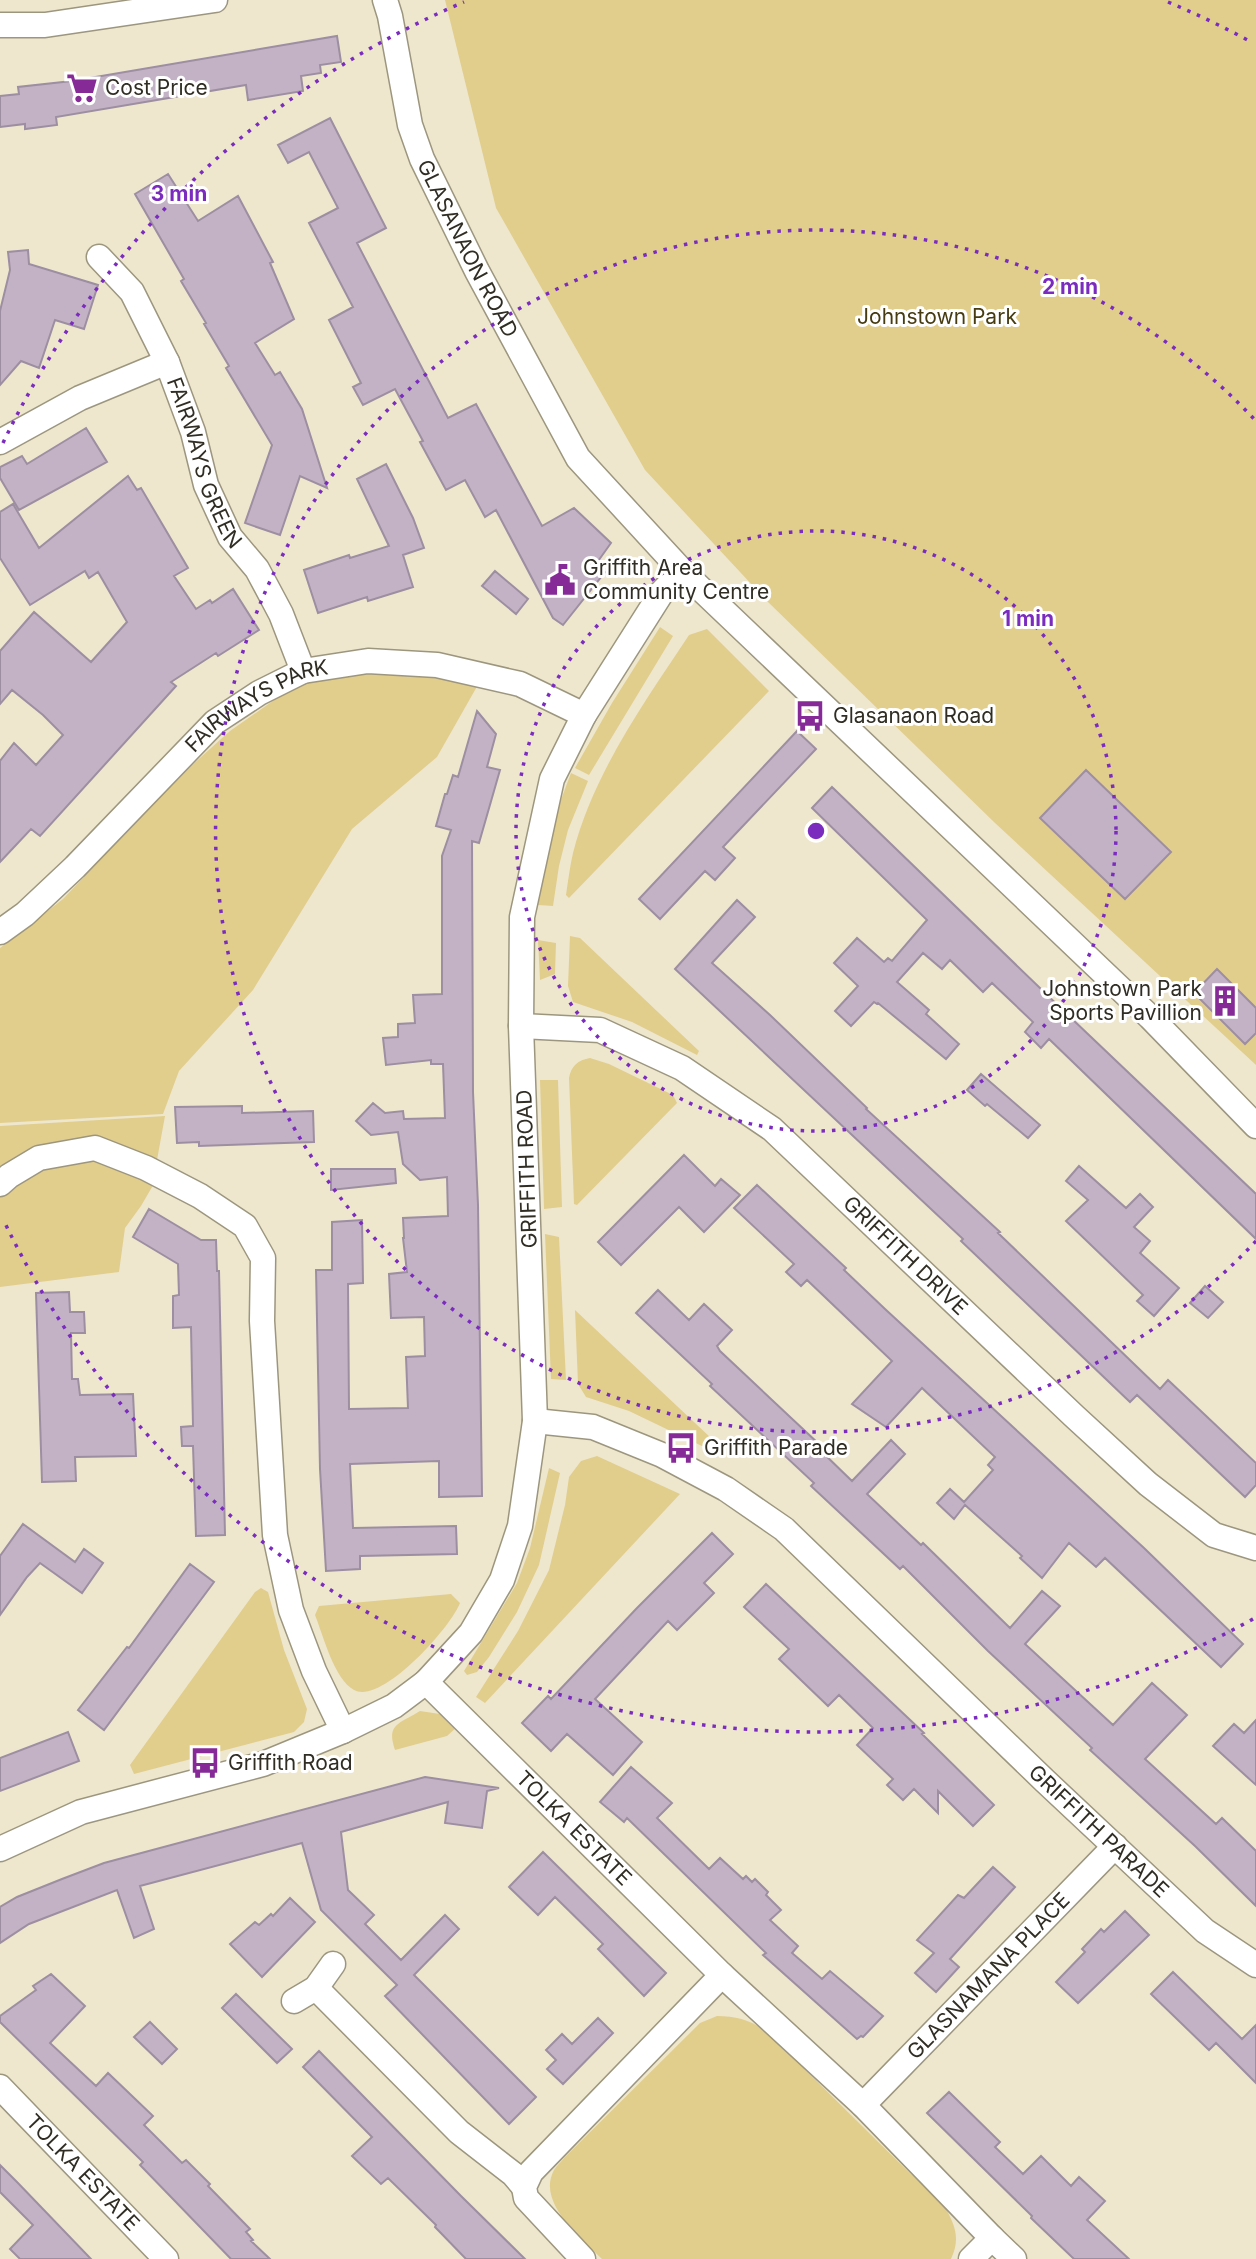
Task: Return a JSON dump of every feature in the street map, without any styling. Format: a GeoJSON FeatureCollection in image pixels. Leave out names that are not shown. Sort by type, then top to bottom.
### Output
{"type":"FeatureCollection","features":[{"type":"Feature","properties":{"kind":"street"},"geometry":{"type":"LineString","coordinates":[[0,25],[45,25],[215,0]]}},
{"type":"Feature","properties":{"kind":"street","name":"GLASANAON ROAD"},"geometry":{"type":"LineString","coordinates":[[385,0],[410,125],[422,159],[477,271],[578,458],[682,571],[1150,1017],[1256,1126]]}},
{"type":"Feature","properties":{"kind":"street","name":"FAIRWAYS GREEN"},"geometry":{"type":"LineString","coordinates":[[99,257],[132,292],[167,362],[193,432],[206,485],[230,537],[257,569],[281,614],[303,671]]}},
{"type":"Feature","properties":{"kind":"street"},"geometry":{"type":"LineString","coordinates":[[0,442],[80,398],[167,362]]}},
{"type":"Feature","properties":{"kind":"street","name":"GRIFFITH ROAD"},"geometry":{"type":"LineString","coordinates":[[0,1849],[81,1812],[263,1763],[343,1731],[394,1706],[425,1682],[471,1633],[502,1580],[520,1526],[536,1421],[521,1026],[522,917],[552,779],[584,715],[662,592],[682,571]]}},
{"type":"Feature","properties":{"kind":"street","name":"FAIRWAYS PARK"},"geometry":{"type":"LineString","coordinates":[[0,932],[24,914],[75,867],[215,722],[259,693],[303,671],[368,661],[437,664],[520,684],[584,715]]}},
{"type":"Feature","properties":{"kind":"street","name":"GRIFFITH DRIVE"},"geometry":{"type":"LineString","coordinates":[[521,1026],[600,1030],[682,1068],[772,1129],[1148,1484],[1214,1535],[1256,1548]]}},
{"type":"Feature","properties":{"kind":"street"},"geometry":{"type":"LineString","coordinates":[[0,1184],[39,1158],[95,1148],[153,1171],[200,1196],[245,1226],[263,1258],[262,1321],[275,1535],[291,1610],[314,1671],[343,1731]]}},
{"type":"Feature","properties":{"kind":"street","name":"GRIFFITH PARADE"},"geometry":{"type":"LineString","coordinates":[[536,1421],[593,1427],[662,1455],[726,1489],[784,1529],[1205,1931],[1256,1965]]}},
{"type":"Feature","properties":{"kind":"street","name":"TOLKA ESTATE"},"geometry":{"type":"LineString","coordinates":[[425,1682],[722,1975],[863,2105],[1014,2259]]}},
{"type":"Feature","properties":{"kind":"street","name":"GLASNAMANA PLACE"},"geometry":{"type":"LineString","coordinates":[[863,2105],[1115,1846]]}},
{"type":"Feature","properties":{"kind":"street"},"geometry":{"type":"LineString","coordinates":[[295,2001],[316,1988],[333,1964]]}},
{"type":"Feature","properties":{"kind":"street"},"geometry":{"type":"LineString","coordinates":[[524,2187],[531,2172],[722,1975]]}},
{"type":"Feature","properties":{"kind":"street"},"geometry":{"type":"LineString","coordinates":[[316,1988],[459,2132],[513,2174],[524,2187],[526,2198],[583,2259]]}},
{"type":"Feature","properties":{"kind":"street","name":"TOLKA ESTATE"},"geometry":{"type":"LineString","coordinates":[[0,2087],[166,2259]]}},
{"type":"Feature","properties":{"kind":"street"},"geometry":{"type":"LineString","coordinates":[[971,2259],[992,2238]]}},
{"type":"Feature","properties":{"kind":"green space","name":"Johnstown Park"},"geometry":{"type":"Polygon","coordinates":[[[445,0],[1256,0],[1256,1065],[995,823],[768,602],[645,470],[496,208],[445,0]]]}},
{"type":"Feature","properties":{"kind":"green space"},"geometry":{"type":"Polygon","coordinates":[[[660,627],[673,636],[589,775],[575,768],[612,703],[660,627]]]}},
{"type":"Feature","properties":{"kind":"green space"},"geometry":{"type":"Polygon","coordinates":[[[707,629],[769,691],[569,898],[566,895],[573,853],[582,823],[607,766],[689,635],[707,629]]]}},
{"type":"Feature","properties":{"kind":"green space"},"geometry":{"type":"Polygon","coordinates":[[[368,666],[479,683],[437,757],[352,829],[253,990],[179,1071],[163,1114],[0,1123],[0,948],[63,899],[182,774],[230,731],[304,679],[368,666]]]}},
{"type":"Feature","properties":{"kind":"green space"},"geometry":{"type":"Polygon","coordinates":[[[571,773],[588,781],[568,830],[553,906],[538,905],[545,854],[571,773]]]}},
{"type":"Feature","properties":{"kind":"green space"},"geometry":{"type":"Polygon","coordinates":[[[570,936],[580,938],[699,1051],[697,1055],[632,1022],[573,1002],[568,986],[570,936]]]}},
{"type":"Feature","properties":{"kind":"green space"},"geometry":{"type":"Polygon","coordinates":[[[538,940],[556,943],[555,974],[540,980],[538,940]]]}},
{"type":"Feature","properties":{"kind":"green space"},"geometry":{"type":"Polygon","coordinates":[[[590,1058],[609,1064],[673,1095],[677,1103],[577,1205],[574,1204],[569,1078],[576,1064],[590,1058]]]}},
{"type":"Feature","properties":{"kind":"green space"},"geometry":{"type":"Polygon","coordinates":[[[540,1080],[558,1080],[562,1207],[544,1209],[540,1080]]]}},
{"type":"Feature","properties":{"kind":"green space"},"geometry":{"type":"Polygon","coordinates":[[[165,1116],[157,1160],[159,1175],[125,1228],[119,1272],[0,1287],[0,1126],[165,1116]]]}},
{"type":"Feature","properties":{"kind":"green space"},"geometry":{"type":"Polygon","coordinates":[[[545,1234],[559,1237],[566,1380],[551,1379],[545,1234]]]}},
{"type":"Feature","properties":{"kind":"green space"},"geometry":{"type":"Polygon","coordinates":[[[575,1310],[712,1439],[704,1447],[629,1411],[586,1397],[578,1384],[575,1310]]]}},
{"type":"Feature","properties":{"kind":"green space"},"geometry":{"type":"Polygon","coordinates":[[[597,1456],[680,1494],[485,1703],[476,1697],[518,1631],[549,1570],[569,1477],[581,1461],[597,1456]]]}},
{"type":"Feature","properties":{"kind":"green space"},"geometry":{"type":"Polygon","coordinates":[[[549,1468],[560,1473],[539,1565],[517,1612],[489,1657],[477,1672],[467,1675],[464,1671],[517,1583],[530,1548],[549,1468]]]}},
{"type":"Feature","properties":{"kind":"green space"},"geometry":{"type":"Polygon","coordinates":[[[261,1588],[268,1592],[284,1650],[307,1709],[304,1722],[294,1732],[134,1774],[130,1765],[255,1592],[261,1588]]]}},
{"type":"Feature","properties":{"kind":"green space"},"geometry":{"type":"Polygon","coordinates":[[[451,1594],[460,1603],[444,1629],[397,1675],[366,1692],[354,1690],[335,1667],[315,1615],[319,1606],[451,1594]]]}},
{"type":"Feature","properties":{"kind":"green space"},"geometry":{"type":"Polygon","coordinates":[[[420,1711],[440,1714],[457,1727],[447,1736],[395,1750],[393,1730],[400,1722],[420,1711]]]}},
{"type":"Feature","properties":{"kind":"green space"},"geometry":{"type":"Polygon","coordinates":[[[717,2016],[743,2019],[766,2031],[946,2209],[956,2234],[951,2259],[602,2259],[573,2231],[551,2195],[550,2182],[555,2168],[700,2023],[717,2016]]]}},
{"type":"Feature","properties":{"kind":"building"},"geometry":{"type":"Polygon","coordinates":[[[337,36],[341,62],[320,65],[321,73],[301,76],[303,91],[248,100],[246,85],[56,117],[57,125],[25,129],[25,124],[0,127],[0,96],[19,94],[18,87],[72,81],[337,36]]]}},
{"type":"Feature","properties":{"kind":"building"},"geometry":{"type":"Polygon","coordinates":[[[330,118],[386,228],[357,243],[448,418],[476,404],[542,526],[574,508],[611,543],[596,564],[605,572],[563,625],[553,618],[496,510],[485,517],[465,480],[446,490],[395,389],[363,405],[353,387],[361,383],[329,320],[353,307],[309,223],[338,208],[309,152],[288,163],[278,145],[330,118]]]}},
{"type":"Feature","properties":{"kind":"building"},"geometry":{"type":"Polygon","coordinates":[[[168,174],[198,221],[238,196],[273,262],[270,263],[294,319],[255,343],[275,375],[280,372],[302,409],[327,488],[300,476],[280,535],[245,523],[272,445],[226,368],[229,366],[181,281],[184,279],[135,194],[168,174]]]}},
{"type":"Feature","properties":{"kind":"building"},"geometry":{"type":"Polygon","coordinates":[[[28,250],[29,264],[98,285],[84,329],[55,320],[39,368],[21,361],[0,385],[0,311],[10,270],[8,252],[28,250]]]}},
{"type":"Feature","properties":{"kind":"building"},"geometry":{"type":"Polygon","coordinates":[[[86,428],[107,462],[19,510],[0,478],[0,467],[22,456],[27,464],[86,428]]]}},
{"type":"Feature","properties":{"kind":"building"},"geometry":{"type":"Polygon","coordinates":[[[386,464],[413,518],[424,548],[403,555],[413,587],[368,601],[367,597],[318,613],[304,570],[349,555],[350,558],[389,546],[357,479],[386,464]]]}},
{"type":"Feature","properties":{"kind":"building"},"geometry":{"type":"Polygon","coordinates":[[[128,476],[137,490],[141,488],[188,568],[174,576],[196,609],[210,600],[212,603],[233,589],[259,630],[171,682],[176,686],[40,836],[31,829],[0,862],[0,761],[14,743],[36,765],[63,735],[12,690],[0,704],[0,651],[34,612],[91,662],[127,622],[98,572],[89,578],[85,571],[30,605],[0,558],[0,512],[13,504],[39,548],[128,476]]]}},
{"type":"Feature","properties":{"kind":"building"},"geometry":{"type":"Polygon","coordinates":[[[495,571],[528,599],[516,614],[482,586],[495,571]]]}},
{"type":"Feature","properties":{"kind":"building"},"geometry":{"type":"Polygon","coordinates":[[[477,711],[496,734],[487,767],[500,770],[479,843],[472,841],[473,1092],[478,1205],[482,1496],[439,1497],[439,1461],[350,1464],[353,1528],[456,1526],[457,1554],[360,1556],[360,1569],[326,1571],[320,1469],[316,1270],[332,1270],[332,1222],[362,1220],[363,1283],[348,1284],[349,1409],[408,1408],[406,1357],[425,1356],[424,1317],[391,1318],[389,1274],[407,1272],[403,1218],[448,1216],[447,1177],[420,1180],[403,1164],[398,1132],[371,1135],[356,1121],[373,1103],[385,1113],[403,1111],[404,1119],[445,1118],[443,1064],[431,1064],[431,1060],[386,1065],[383,1038],[398,1037],[398,1024],[415,1023],[413,995],[442,994],[442,856],[451,830],[436,826],[453,775],[458,777],[477,711]]]}},
{"type":"Feature","properties":{"kind":"building"},"geometry":{"type":"Polygon","coordinates":[[[797,731],[816,749],[723,847],[735,858],[715,880],[705,871],[660,919],[639,899],[797,731]]]}},
{"type":"Feature","properties":{"kind":"building"},"geometry":{"type":"Polygon","coordinates":[[[1086,770],[1171,852],[1125,899],[1040,818],[1086,770]]]}},
{"type":"Feature","properties":{"kind":"building"},"geometry":{"type":"Polygon","coordinates":[[[832,787],[1256,1194],[1256,1239],[1049,1039],[1041,1048],[1025,1032],[1033,1022],[992,983],[983,992],[950,960],[942,969],[923,953],[897,982],[929,1010],[926,1014],[959,1044],[946,1059],[878,1003],[874,1002],[851,1026],[835,1011],[858,986],[834,963],[857,938],[884,962],[888,958],[892,961],[927,920],[812,808],[832,787]]]}},
{"type":"Feature","properties":{"kind":"building"},"geometry":{"type":"Polygon","coordinates":[[[737,900],[755,917],[712,963],[1000,1232],[998,1233],[1160,1389],[1168,1380],[1256,1463],[1256,1485],[1245,1497],[1137,1395],[1130,1402],[961,1241],[963,1239],[675,969],[737,900]]]}},
{"type":"Feature","properties":{"kind":"building","name":"Johnstown Park Sports Pavillion"},"geometry":{"type":"Polygon","coordinates":[[[1217,969],[1256,1008],[1256,1033],[1245,1044],[1194,993],[1217,969]]]}},
{"type":"Feature","properties":{"kind":"building"},"geometry":{"type":"Polygon","coordinates":[[[981,1074],[1040,1125],[1028,1138],[967,1090],[981,1074]]]}},
{"type":"Feature","properties":{"kind":"building"},"geometry":{"type":"Polygon","coordinates":[[[242,1106],[242,1113],[313,1111],[314,1142],[199,1146],[199,1142],[177,1143],[175,1107],[242,1106]]]}},
{"type":"Feature","properties":{"kind":"building"},"geometry":{"type":"Polygon","coordinates":[[[684,1155],[715,1186],[721,1179],[740,1195],[704,1232],[679,1207],[621,1265],[598,1242],[684,1155]]]}},
{"type":"Feature","properties":{"kind":"building"},"geometry":{"type":"Polygon","coordinates":[[[1079,1166],[1126,1208],[1140,1194],[1153,1207],[1134,1227],[1150,1241],[1140,1253],[1179,1288],[1154,1316],[1137,1301],[1143,1295],[1066,1221],[1088,1200],[1066,1181],[1079,1166]]]}},
{"type":"Feature","properties":{"kind":"building"},"geometry":{"type":"Polygon","coordinates":[[[331,1169],[395,1169],[396,1183],[331,1190],[331,1169]]]}},
{"type":"Feature","properties":{"kind":"building"},"geometry":{"type":"Polygon","coordinates":[[[757,1185],[846,1268],[844,1270],[885,1309],[1144,1548],[1243,1644],[1221,1667],[1105,1558],[1096,1567],[1069,1543],[1042,1578],[1020,1558],[1022,1556],[965,1505],[954,1519],[937,1503],[950,1489],[964,1502],[993,1470],[988,1465],[995,1457],[922,1388],[886,1427],[852,1404],[892,1361],[807,1280],[801,1286],[786,1272],[794,1264],[734,1208],[757,1185]]]}},
{"type":"Feature","properties":{"kind":"building"},"geometry":{"type":"Polygon","coordinates":[[[149,1209],[201,1240],[216,1240],[225,1535],[196,1536],[193,1446],[182,1446],[181,1427],[193,1426],[191,1327],[173,1328],[173,1296],[179,1295],[178,1264],[133,1237],[149,1209]]]}},
{"type":"Feature","properties":{"kind":"building"},"geometry":{"type":"Polygon","coordinates":[[[1205,1286],[1223,1302],[1208,1318],[1190,1303],[1205,1286]]]}},
{"type":"Feature","properties":{"kind":"building"},"geometry":{"type":"Polygon","coordinates":[[[658,1290],[689,1320],[704,1304],[732,1330],[717,1346],[720,1351],[821,1446],[819,1449],[852,1481],[891,1440],[905,1454],[867,1494],[921,1545],[923,1543],[1010,1628],[1042,1591],[1060,1606],[1025,1644],[1113,1725],[1152,1683],[1187,1715],[1145,1759],[1216,1824],[1222,1818],[1256,1851],[1256,1906],[1090,1750],[1092,1748],[988,1651],[903,1566],[900,1569],[811,1486],[814,1483],[636,1313],[658,1290]]]}},
{"type":"Feature","properties":{"kind":"building"},"geometry":{"type":"Polygon","coordinates":[[[69,1292],[70,1312],[84,1312],[85,1333],[71,1333],[72,1379],[78,1379],[80,1395],[133,1394],[136,1456],[75,1457],[76,1481],[42,1482],[36,1293],[69,1292]]]}},
{"type":"Feature","properties":{"kind":"building"},"geometry":{"type":"Polygon","coordinates":[[[23,1524],[75,1562],[84,1549],[103,1563],[82,1593],[40,1563],[0,1615],[0,1556],[23,1524]]]}},
{"type":"Feature","properties":{"kind":"building"},"geometry":{"type":"Polygon","coordinates":[[[712,1533],[733,1554],[704,1583],[714,1593],[677,1630],[668,1621],[595,1699],[642,1742],[613,1775],[567,1734],[551,1751],[522,1723],[548,1696],[551,1699],[712,1533]]]}},
{"type":"Feature","properties":{"kind":"building"},"geometry":{"type":"Polygon","coordinates":[[[190,1564],[214,1582],[104,1730],[78,1710],[127,1647],[129,1648],[190,1564]]]}},
{"type":"Feature","properties":{"kind":"building"},"geometry":{"type":"Polygon","coordinates":[[[766,1584],[924,1733],[922,1734],[994,1805],[973,1826],[938,1791],[938,1813],[914,1789],[903,1800],[887,1785],[893,1779],[857,1745],[873,1728],[839,1695],[828,1706],[779,1659],[789,1649],[744,1607],[766,1584]]]}},
{"type":"Feature","properties":{"kind":"building"},"geometry":{"type":"Polygon","coordinates":[[[1256,1720],[1256,1785],[1213,1746],[1234,1724],[1244,1733],[1256,1720]]]}},
{"type":"Feature","properties":{"kind":"building"},"geometry":{"type":"Polygon","coordinates":[[[68,1732],[79,1761],[0,1791],[0,1758],[68,1732]]]}},
{"type":"Feature","properties":{"kind":"building"},"geometry":{"type":"Polygon","coordinates":[[[631,1767],[672,1803],[657,1818],[709,1869],[720,1858],[743,1879],[746,1876],[752,1882],[755,1879],[768,1892],[766,1895],[781,1910],[770,1920],[798,1946],[792,1953],[822,1979],[830,1971],[883,2016],[863,2037],[857,2039],[763,1955],[766,1953],[627,1818],[624,1822],[600,1802],[631,1767]]]}},
{"type":"Feature","properties":{"kind":"building"},"geometry":{"type":"Polygon","coordinates":[[[425,1777],[499,1788],[487,1791],[482,1828],[445,1823],[448,1802],[341,1832],[348,1890],[374,1915],[365,1924],[401,1960],[445,1915],[459,1929],[414,1975],[536,2097],[509,2124],[385,1996],[397,1985],[321,1910],[302,1843],[140,1886],[154,1929],[134,1938],[117,1890],[29,1924],[0,1943],[0,1907],[17,1897],[62,1879],[104,1863],[425,1777]]]}},
{"type":"Feature","properties":{"kind":"building"},"geometry":{"type":"Polygon","coordinates":[[[543,1852],[666,1973],[644,1996],[598,1949],[603,1944],[555,1897],[538,1915],[509,1887],[543,1852]]]}},
{"type":"Feature","properties":{"kind":"building"},"geometry":{"type":"Polygon","coordinates":[[[993,1867],[1015,1887],[950,1959],[959,1967],[936,1992],[915,1973],[934,1953],[917,1940],[958,1895],[964,1898],[993,1867]]]}},
{"type":"Feature","properties":{"kind":"building"},"geometry":{"type":"Polygon","coordinates":[[[290,1898],[315,1922],[262,1977],[230,1944],[255,1922],[259,1925],[271,1914],[273,1916],[290,1898]]]}},
{"type":"Feature","properties":{"kind":"building"},"geometry":{"type":"Polygon","coordinates":[[[1125,1911],[1149,1935],[1078,2003],[1056,1982],[1085,1952],[1082,1949],[1101,1929],[1104,1932],[1125,1911]]]}},
{"type":"Feature","properties":{"kind":"building"},"geometry":{"type":"Polygon","coordinates":[[[1173,1972],[1242,2039],[1256,2025],[1256,2083],[1216,2043],[1209,2050],[1151,1994],[1173,1972]]]}},
{"type":"Feature","properties":{"kind":"building"},"geometry":{"type":"Polygon","coordinates":[[[51,1974],[85,2006],[50,2043],[96,2086],[108,2073],[153,2116],[144,2125],[182,2163],[186,2160],[210,2184],[208,2186],[250,2229],[246,2232],[253,2240],[251,2241],[270,2259],[231,2259],[140,2165],[143,2162],[0,2022],[0,2016],[36,1990],[33,1986],[51,1974]]]}},
{"type":"Feature","properties":{"kind":"building"},"geometry":{"type":"Polygon","coordinates":[[[236,1994],[292,2049],[277,2063],[222,2008],[236,1994]]]}},
{"type":"Feature","properties":{"kind":"building"},"geometry":{"type":"Polygon","coordinates":[[[598,2018],[613,2033],[563,2084],[547,2069],[556,2060],[546,2050],[562,2034],[572,2044],[598,2018]]]}},
{"type":"Feature","properties":{"kind":"building"},"geometry":{"type":"Polygon","coordinates":[[[150,2022],[177,2049],[162,2064],[134,2037],[150,2022]]]}},
{"type":"Feature","properties":{"kind":"building"},"geometry":{"type":"Polygon","coordinates":[[[319,2051],[525,2259],[466,2259],[388,2178],[381,2184],[352,2156],[372,2137],[303,2067],[319,2051]]]}},
{"type":"Feature","properties":{"kind":"building"},"geometry":{"type":"Polygon","coordinates":[[[949,2092],[1000,2142],[995,2147],[1023,2174],[1041,2156],[1071,2186],[1079,2177],[1105,2201],[1087,2220],[1129,2259],[1074,2259],[927,2113],[949,2092]]]}},
{"type":"Feature","properties":{"kind":"building"},"geometry":{"type":"Polygon","coordinates":[[[0,2165],[91,2259],[20,2259],[10,2249],[33,2225],[0,2192],[0,2165]]]}},
{"type":"Feature","properties":{"kind":"place","name":"Cost Price"},"geometry":{"type":"Point","coordinates":[82,88]}},
{"type":"Feature","properties":{"kind":"place","name":"Griffith Area Community Centre"},"geometry":{"type":"Point","coordinates":[560,580]}},
{"type":"Feature","properties":{"kind":"place","name":"Glasanaon Road"},"geometry":{"type":"Point","coordinates":[810,716]}},
{"type":"Feature","properties":{"kind":"place","name":"Johnstown Park Sports Pavillion"},"geometry":{"type":"Point","coordinates":[1225,1001]}},
{"type":"Feature","properties":{"kind":"place","name":"Griffith Parade"},"geometry":{"type":"Point","coordinates":[681,1448]}},
{"type":"Feature","properties":{"kind":"place","name":"Griffith Road"},"geometry":{"type":"Point","coordinates":[205,1763]}}]}
